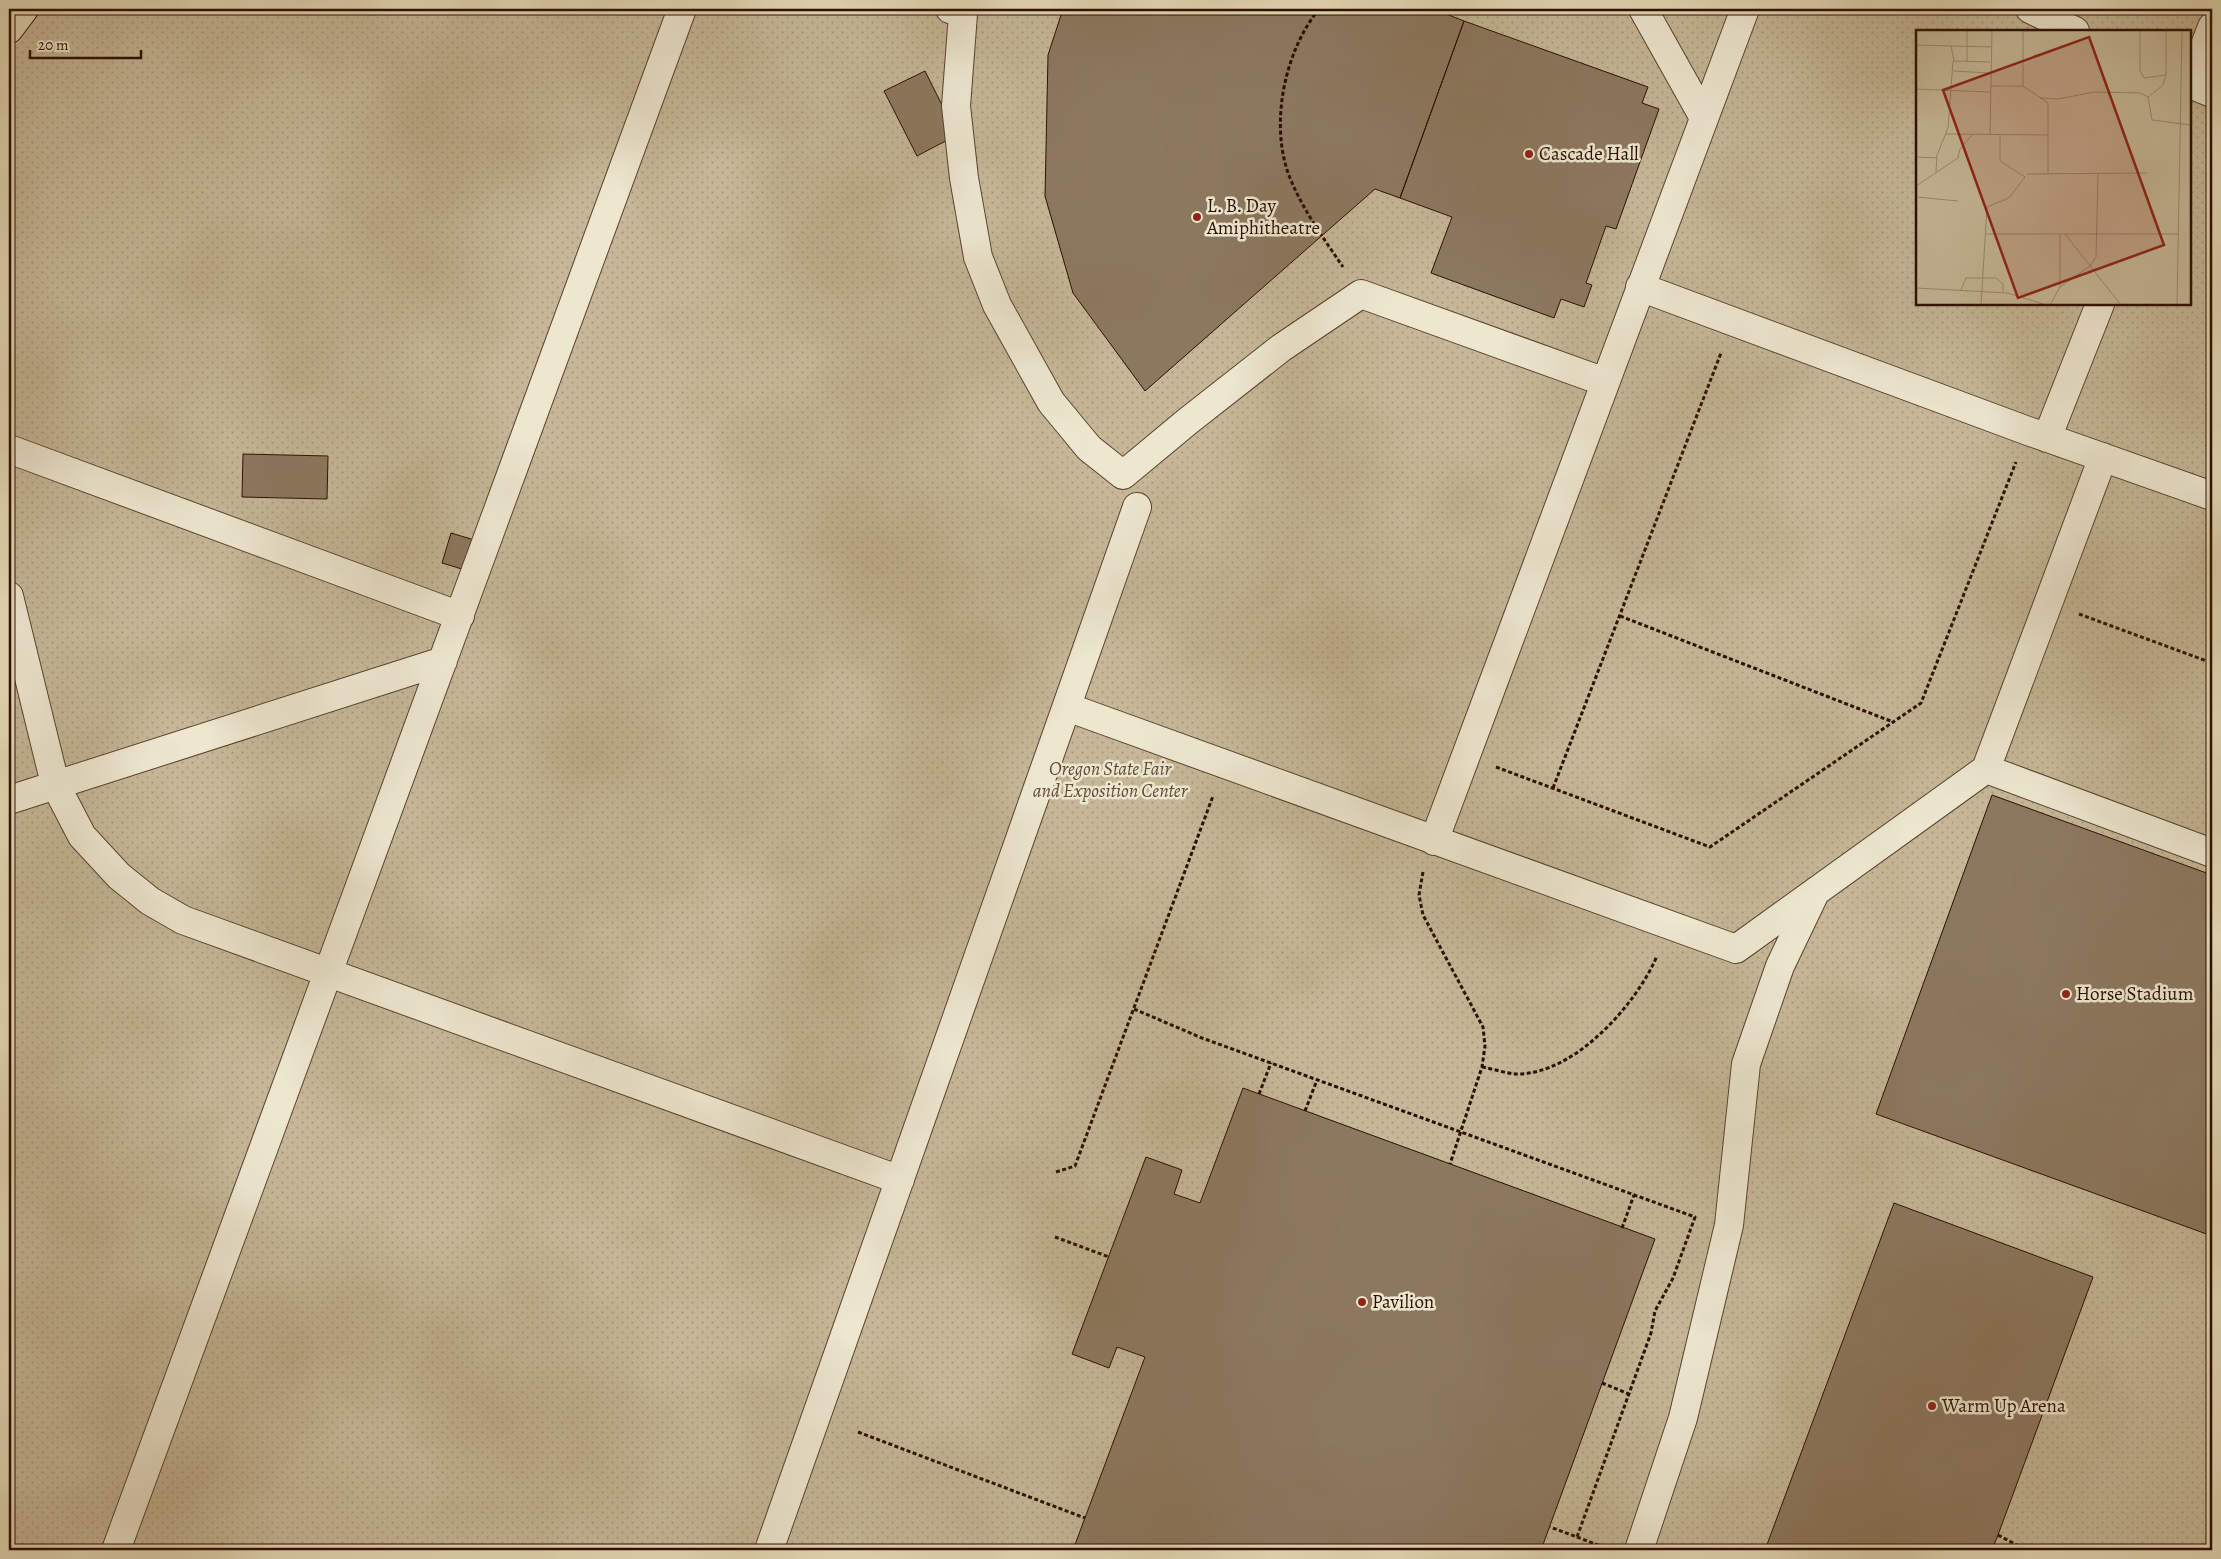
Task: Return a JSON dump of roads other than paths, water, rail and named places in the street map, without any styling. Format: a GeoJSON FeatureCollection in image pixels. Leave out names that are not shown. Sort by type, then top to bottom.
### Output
{"type":"FeatureCollection","features":[{"type":"Feature","properties":{"kind":"main road"},"geometry":{"type":"LineString","coordinates":[[9,29],[24,9]]}},
{"type":"Feature","properties":{"kind":"street"},"geometry":{"type":"LineString","coordinates":[[116,1550],[682,9]]}},
{"type":"Feature","properties":{"kind":"street"},"geometry":{"type":"LineString","coordinates":[[950,9],[963,14],[956,106],[964,178],[978,257],[997,305],[1051,402],[1090,448],[1123,475],[1281,348],[1362,294],[1605,382]]}},
{"type":"Feature","properties":{"kind":"street"},"geometry":{"type":"LineString","coordinates":[[1644,9],[1704,118]]}},
{"type":"Feature","properties":{"kind":"street"},"geometry":{"type":"LineString","coordinates":[[1434,841],[1745,9]]}},
{"type":"Feature","properties":{"kind":"street"},"geometry":{"type":"LineString","coordinates":[[2030,9],[2073,30]]}},
{"type":"Feature","properties":{"kind":"street"},"geometry":{"type":"LineString","coordinates":[[2191,81],[2212,27]]}},
{"type":"Feature","properties":{"kind":"street"},"geometry":{"type":"LineString","coordinates":[[2191,84],[2212,93]]}},
{"type":"Feature","properties":{"kind":"street"},"geometry":{"type":"LineString","coordinates":[[1640,287],[2037,434],[2212,496]]}},
{"type":"Feature","properties":{"kind":"street"},"geometry":{"type":"LineString","coordinates":[[2037,434],[2100,305]]}},
{"type":"Feature","properties":{"kind":"street"},"geometry":{"type":"LineString","coordinates":[[9,449],[460,616]]}},
{"type":"Feature","properties":{"kind":"street"},"geometry":{"type":"LineString","coordinates":[[1067,707],[1736,949],[1986,769],[2103,457]]}},
{"type":"Feature","properties":{"kind":"street"},"geometry":{"type":"LineString","coordinates":[[769,1550],[1138,507]]}},
{"type":"Feature","properties":{"kind":"street"},"geometry":{"type":"LineString","coordinates":[[9,596],[55,784],[82,836],[119,876],[150,901],[183,920],[328,974],[900,1180]]}},
{"type":"Feature","properties":{"kind":"street"},"geometry":{"type":"LineString","coordinates":[[9,800],[443,661]]}},
{"type":"Feature","properties":{"kind":"street"},"geometry":{"type":"LineString","coordinates":[[1986,769],[2212,852]]}},
{"type":"Feature","properties":{"kind":"street"},"geometry":{"type":"LineString","coordinates":[[1640,1550],[1682,1418],[1729,1225],[1746,1064],[1780,966],[1816,891]]}},
{"type":"Feature","properties":{"kind":"place","name":"Cascade Hall"},"geometry":{"type":"Point","coordinates":[1529,154]}},
{"type":"Feature","properties":{"kind":"place","name":"L. B. Day Amiphitheatre"},"geometry":{"type":"Point","coordinates":[1197,217]}},
{"type":"Feature","properties":{"kind":"place","name":"Horse Stadium"},"geometry":{"type":"Point","coordinates":[2066,994]}},
{"type":"Feature","properties":{"kind":"place","name":"Pavilion"},"geometry":{"type":"Point","coordinates":[1362,1302]}},
{"type":"Feature","properties":{"kind":"place","name":"Warm Up Arena"},"geometry":{"type":"Point","coordinates":[1932,1406]}},
{"type":"Feature","properties":{"kind":"park label","name":"Oregon State Fair and Exposition Center"},"geometry":{"type":"Point","coordinates":[1110,780]}}]}
